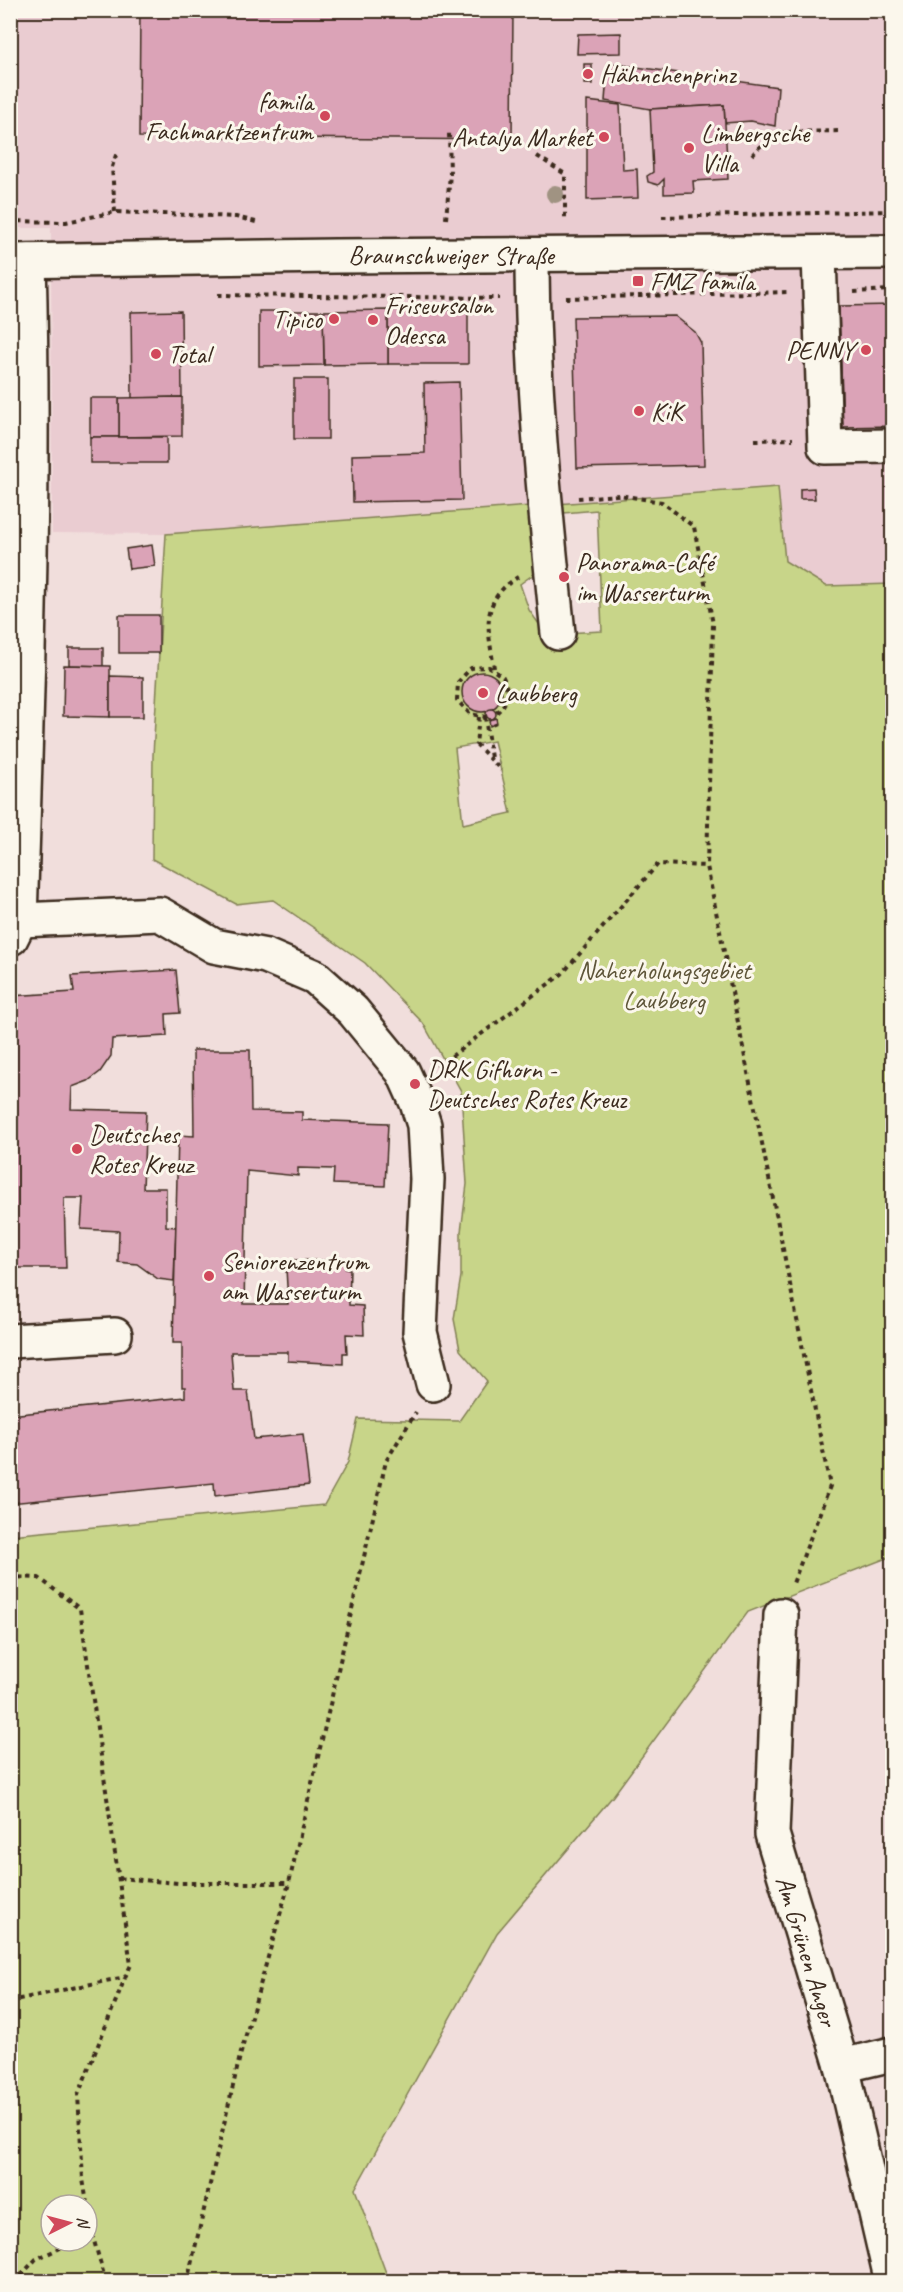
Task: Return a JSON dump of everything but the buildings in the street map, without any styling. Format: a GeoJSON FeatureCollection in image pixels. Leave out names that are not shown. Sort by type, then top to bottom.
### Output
{"type":"FeatureCollection","features":[{"type":"Feature","properties":{"kind":"street","name":"Braunschweiger Straße"},"geometry":{"type":"LineString","coordinates":[[20,261],[892,252]]}},
{"type":"Feature","properties":{"kind":"street"},"geometry":{"type":"LineString","coordinates":[[819,253],[825,447],[892,446]]}},
{"type":"Feature","properties":{"kind":"street"},"geometry":{"type":"LineString","coordinates":[[532,255],[532,298],[544,501],[558,633]]}},
{"type":"Feature","properties":{"kind":"street"},"geometry":{"type":"LineString","coordinates":[[20,261],[31,533],[15,930],[160,914],[214,946],[266,956],[315,977],[353,1011],[403,1072],[424,1125],[427,1179],[420,1332],[433,1384]]}},
{"type":"Feature","properties":{"kind":"street"},"geometry":{"type":"LineString","coordinates":[[10,1341],[115,1335]]}},
{"type":"Feature","properties":{"kind":"street","name":"Am Grünen Anger"},"geometry":{"type":"LineString","coordinates":[[781,1615],[772,1834],[842,2066],[892,2282]]}},
{"type":"Feature","properties":{"kind":"street"},"geometry":{"type":"LineString","coordinates":[[842,2066],[892,2054]]}},
{"type":"Feature","properties":{"kind":"path"},"geometry":{"type":"LineString","coordinates":[[752,155],[769,137],[786,132],[842,131]]}},
{"type":"Feature","properties":{"kind":"path"},"geometry":{"type":"LineString","coordinates":[[446,219],[450,174],[449,134]]}},
{"type":"Feature","properties":{"kind":"path"},"geometry":{"type":"LineString","coordinates":[[115,212],[112,167],[117,152]]}},
{"type":"Feature","properties":{"kind":"path"},"geometry":{"type":"LineString","coordinates":[[537,156],[564,174],[565,219]]}},
{"type":"Feature","properties":{"kind":"path"},"geometry":{"type":"LineString","coordinates":[[658,217],[892,211]]}},
{"type":"Feature","properties":{"kind":"path"},"geometry":{"type":"LineString","coordinates":[[10,221],[66,222],[115,212],[236,216],[267,224]]}},
{"type":"Feature","properties":{"kind":"path"},"geometry":{"type":"LineString","coordinates":[[434,219],[454,219]]}},
{"type":"Feature","properties":{"kind":"path"},"geometry":{"type":"LineString","coordinates":[[555,219],[576,219]]}},
{"type":"Feature","properties":{"kind":"path"},"geometry":{"type":"LineString","coordinates":[[207,295],[532,298],[892,290]]}},
{"type":"Feature","properties":{"kind":"path"},"geometry":{"type":"LineString","coordinates":[[755,440],[796,439]]}},
{"type":"Feature","properties":{"kind":"path"},"geometry":{"type":"LineString","coordinates":[[544,501],[619,495],[662,502],[694,527],[713,624],[707,866],[830,1486],[781,1615]]}},
{"type":"Feature","properties":{"kind":"path"},"geometry":{"type":"LineString","coordinates":[[494,668],[489,608],[500,589],[520,575]]}},
{"type":"Feature","properties":{"kind":"path"},"geometry":{"type":"LineString","coordinates":[[492,760],[486,717],[478,717],[462,708],[458,700],[458,682],[471,668],[479,666],[494,668],[503,677],[507,694],[501,709],[495,714]]}},
{"type":"Feature","properties":{"kind":"path"},"geometry":{"type":"LineString","coordinates":[[499,681],[503,677]]}},
{"type":"Feature","properties":{"kind":"path"},"geometry":{"type":"LineString","coordinates":[[478,717],[476,744],[501,770]]}},
{"type":"Feature","properties":{"kind":"path"},"geometry":{"type":"LineString","coordinates":[[409,1086],[562,974],[658,864],[707,866]]}},
{"type":"Feature","properties":{"kind":"path"},"geometry":{"type":"LineString","coordinates":[[187,2282],[240,2056],[289,1883],[386,1461],[433,1384]]}},
{"type":"Feature","properties":{"kind":"path"},"geometry":{"type":"LineString","coordinates":[[10,1577],[39,1578],[80,1609],[131,1965],[78,2095],[84,2193]]}},
{"type":"Feature","properties":{"kind":"path"},"geometry":{"type":"LineString","coordinates":[[119,1878],[178,1883],[289,1883]]}},
{"type":"Feature","properties":{"kind":"path"},"geometry":{"type":"LineString","coordinates":[[10,2001],[125,1977]]}},
{"type":"Feature","properties":{"kind":"path"},"geometry":{"type":"LineString","coordinates":[[15,2282],[36,2259],[49,2253]]}},
{"type":"Feature","properties":{"kind":"path"},"geometry":{"type":"LineString","coordinates":[[96,2253],[106,2282]]}},
{"type":"Feature","properties":{"kind":"shaded area"},"geometry":{"type":"Polygon","coordinates":[[[10,11],[892,11],[892,584],[826,586],[785,561],[778,487],[166,534],[52,533],[51,228],[11,228],[10,11]]]}},
{"type":"Feature","properties":{"kind":"green space","name":"Naherholungsgebiet Laubberg"},"geometry":{"type":"Polygon","coordinates":[[[778,487],[785,561],[826,586],[892,584],[892,1556],[748,1612],[613,1796],[497,1933],[355,2189],[389,2281],[11,2282],[11,1535],[324,1505],[348,1462],[358,1419],[459,1421],[487,1381],[460,1350],[454,1319],[461,1276],[461,1232],[467,1184],[461,1091],[423,1023],[365,963],[273,900],[236,904],[152,859],[153,755],[166,534],[778,487]],[[597,510],[530,516],[538,571],[520,584],[529,610],[546,634],[602,631],[597,510]],[[494,741],[455,748],[463,824],[511,813],[494,741]]]}},
{"type":"Feature","properties":{"kind":"place","name":"Hähnchenprinz"},"geometry":{"type":"Point","coordinates":[588,74]}},
{"type":"Feature","properties":{"kind":"place","name":"famila Fachmarktzentrum"},"geometry":{"type":"Point","coordinates":[325,116]}},
{"type":"Feature","properties":{"kind":"place","name":"Antalya Market"},"geometry":{"type":"Point","coordinates":[604,137]}},
{"type":"Feature","properties":{"kind":"place","name":"Limbergsche Villa"},"geometry":{"type":"Point","coordinates":[689,148]}},
{"type":"Feature","properties":{"kind":"place","name":"FMZ famila"},"geometry":{"type":"Point","coordinates":[638,281]}},
{"type":"Feature","properties":{"kind":"place","name":"Tipico"},"geometry":{"type":"Point","coordinates":[334,319]}},
{"type":"Feature","properties":{"kind":"place","name":"Friseursalon Odessa"},"geometry":{"type":"Point","coordinates":[373,320]}},
{"type":"Feature","properties":{"kind":"place","name":"PENNY"},"geometry":{"type":"Point","coordinates":[866,350]}},
{"type":"Feature","properties":{"kind":"place","name":"Total"},"geometry":{"type":"Point","coordinates":[156,354]}},
{"type":"Feature","properties":{"kind":"place","name":"KiK"},"geometry":{"type":"Point","coordinates":[639,411]}},
{"type":"Feature","properties":{"kind":"place","name":"Panorama-Café im Wasserturm"},"geometry":{"type":"Point","coordinates":[564,577]}},
{"type":"Feature","properties":{"kind":"place","name":"Laubberg"},"geometry":{"type":"Point","coordinates":[483,693]}},
{"type":"Feature","properties":{"kind":"place","name":"DRK Gifhorn - Deutsches Rotes Kreuz"},"geometry":{"type":"Point","coordinates":[415,1084]}},
{"type":"Feature","properties":{"kind":"place","name":"Deutsches Rotes Kreuz"},"geometry":{"type":"Point","coordinates":[77,1149]}},
{"type":"Feature","properties":{"kind":"place","name":"Seniorenzentrum am Wasserturm"},"geometry":{"type":"Point","coordinates":[209,1276]}}]}
